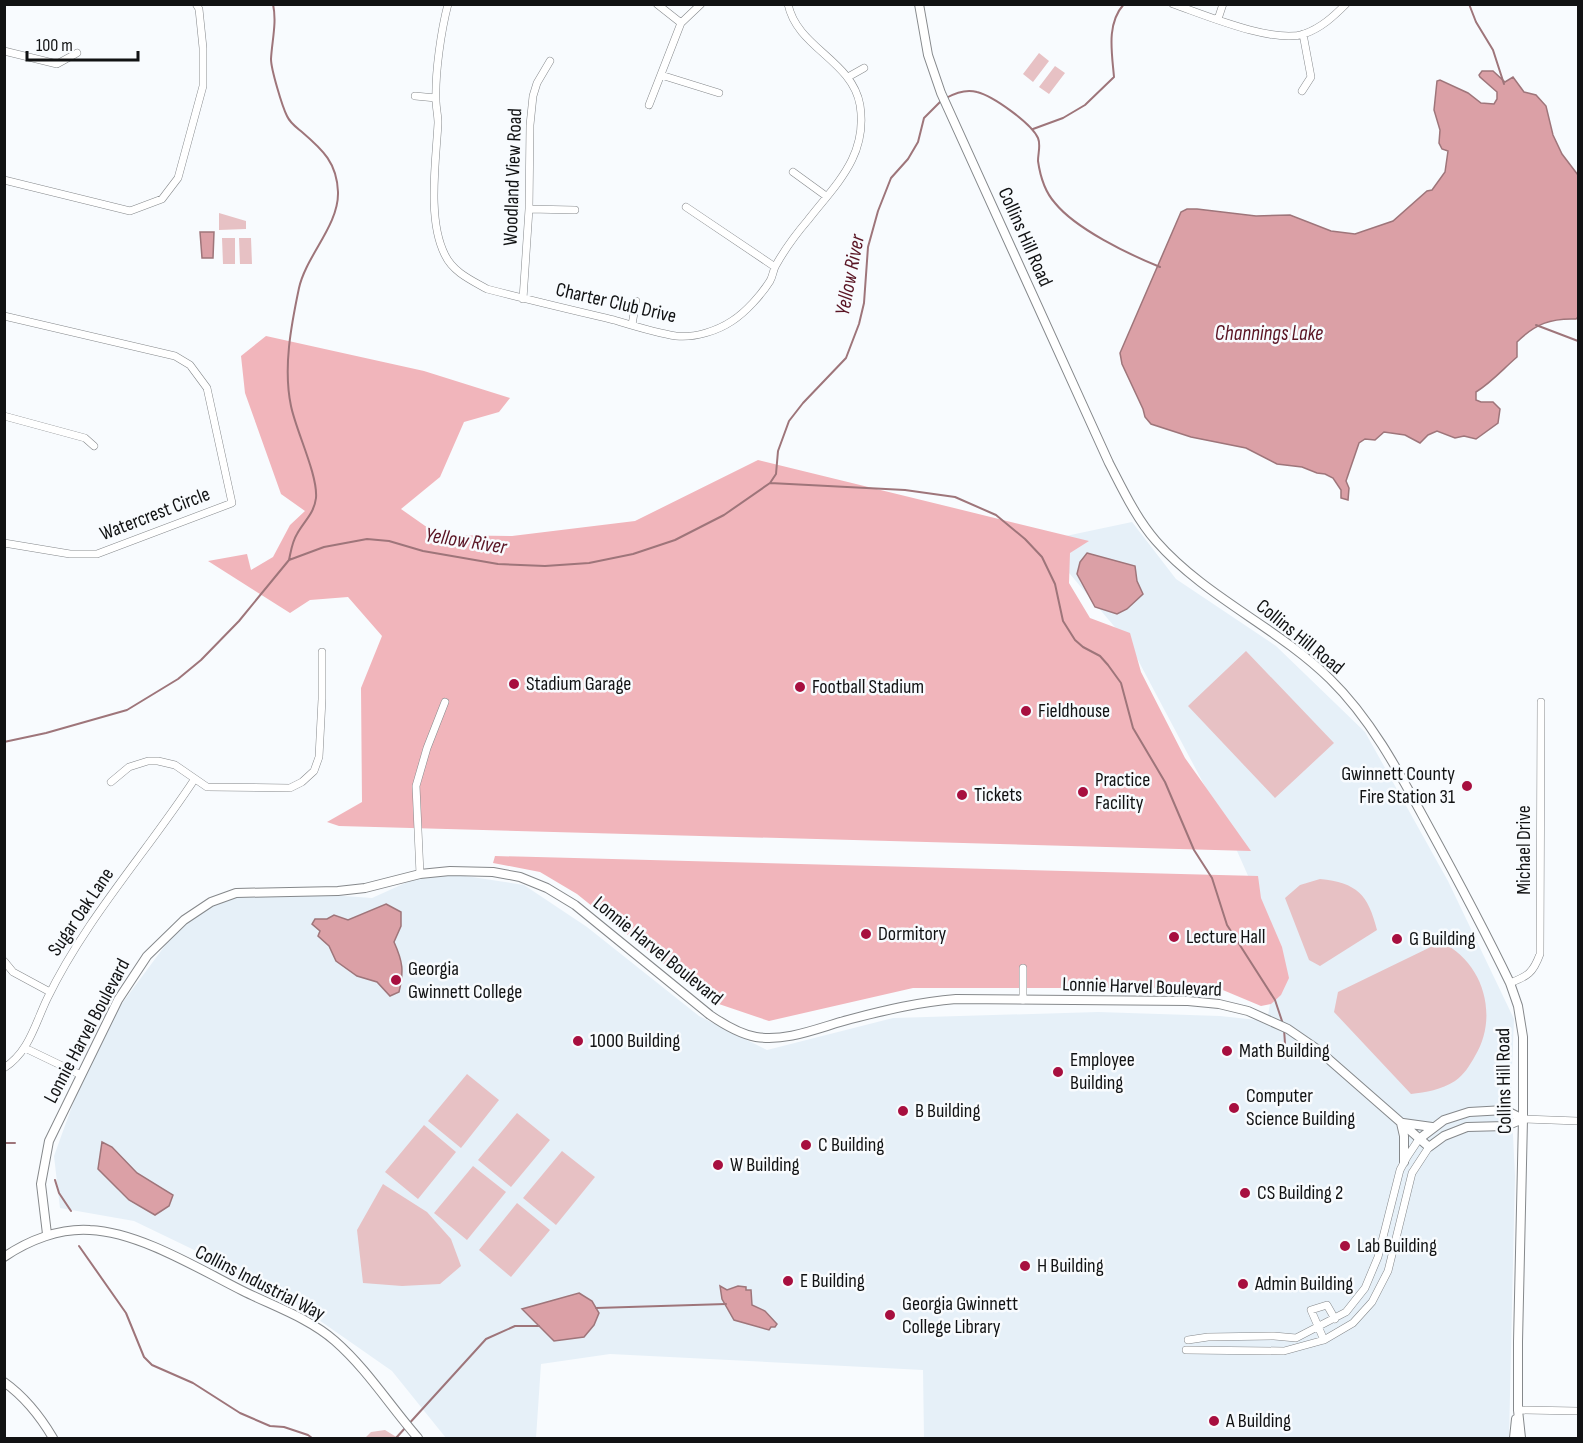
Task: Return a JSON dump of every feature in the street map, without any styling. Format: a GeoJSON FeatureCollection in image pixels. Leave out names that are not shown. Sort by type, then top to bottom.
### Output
{"type":"FeatureCollection","features":[{"type":"Feature","properties":{"kind":"street"},"geometry":{"type":"LineString","coordinates":[[4,180],[130,211],[162,199],[178,178],[203,86],[203,48],[199,9],[196,4]]}},
{"type":"Feature","properties":{"kind":"street","name":"Charter Club Drive"},"geometry":{"type":"LineString","coordinates":[[448,4],[443,22],[436,98],[438,119],[435,223],[446,257],[462,276],[487,289],[677,336],[711,331],[733,320],[752,302],[771,280],[775,267],[787,247],[849,168],[858,149],[861,128],[860,105],[854,86],[842,69],[809,40],[794,23],[788,4]]}},
{"type":"Feature","properties":{"kind":"street"},"geometry":{"type":"LineString","coordinates":[[657,4],[681,23]]}},
{"type":"Feature","properties":{"kind":"street"},"geometry":{"type":"LineString","coordinates":[[649,105],[681,23],[701,4]]}},
{"type":"Feature","properties":{"kind":"street","name":"Collins Hill Road"},"geometry":{"type":"LineString","coordinates":[[919,4],[928,55],[941,93],[1105,453],[1136,514],[1155,540],[1179,564],[1294,648],[1330,679],[1348,699],[1371,728],[1400,774],[1510,983],[1518,1006],[1522,1037],[1523,1119],[1519,1230],[1518,1410],[1521,1438]]}},
{"type":"Feature","properties":{"kind":"street"},"geometry":{"type":"LineString","coordinates":[[1173,4],[1277,36],[1303,34],[1329,21],[1346,4]]}},
{"type":"Feature","properties":{"kind":"street"},"geometry":{"type":"LineString","coordinates":[[1218,19],[1223,4]]}},
{"type":"Feature","properties":{"kind":"street"},"geometry":{"type":"LineString","coordinates":[[1302,91],[1311,77],[1303,34]]}},
{"type":"Feature","properties":{"kind":"street"},"geometry":{"type":"LineString","coordinates":[[4,51],[57,64],[77,52]]}},
{"type":"Feature","properties":{"kind":"street","name":"Woodland View Road"},"geometry":{"type":"LineString","coordinates":[[523,299],[533,96],[537,83],[550,61]]}},
{"type":"Feature","properties":{"kind":"street"},"geometry":{"type":"LineString","coordinates":[[848,77],[864,68]]}},
{"type":"Feature","properties":{"kind":"street"},"geometry":{"type":"LineString","coordinates":[[661,75],[719,93]]}},
{"type":"Feature","properties":{"kind":"street"},"geometry":{"type":"LineString","coordinates":[[415,96],[436,98]]}},
{"type":"Feature","properties":{"kind":"street"},"geometry":{"type":"LineString","coordinates":[[793,172],[826,196]]}},
{"type":"Feature","properties":{"kind":"street"},"geometry":{"type":"LineString","coordinates":[[686,207],[775,267]]}},
{"type":"Feature","properties":{"kind":"street"},"geometry":{"type":"LineString","coordinates":[[529,209],[575,210]]}},
{"type":"Feature","properties":{"kind":"street"},"geometry":{"type":"LineString","coordinates":[[632,325],[636,301]]}},
{"type":"Feature","properties":{"kind":"street","name":"Watercrest Circle"},"geometry":{"type":"LineString","coordinates":[[4,316],[176,356],[190,365],[207,388],[232,503],[97,554],[70,554],[4,543]]}},
{"type":"Feature","properties":{"kind":"street"},"geometry":{"type":"LineString","coordinates":[[4,416],[76,434],[94,446]]}},
{"type":"Feature","properties":{"kind":"street"},"geometry":{"type":"LineString","coordinates":[[111,782],[129,767],[148,761],[175,765],[207,787],[290,788],[309,777],[319,757],[322,699],[321,651]]}},
{"type":"Feature","properties":{"kind":"street"},"geometry":{"type":"LineString","coordinates":[[420,874],[416,786],[427,748],[445,702]]}},
{"type":"Feature","properties":{"kind":"street","name":"Michael Drive"},"geometry":{"type":"LineString","coordinates":[[1510,983],[1526,977],[1535,968],[1540,954],[1541,702]]}},
{"type":"Feature","properties":{"kind":"street","name":"Sugar Oak Lane"},"geometry":{"type":"LineString","coordinates":[[4,1068],[25,1048],[65,963],[194,780]]}},
{"type":"Feature","properties":{"kind":"street","name":"Lonnie Harvel Boulevard"},"geometry":{"type":"LineString","coordinates":[[46,1234],[41,1184],[49,1141],[118,1000],[147,956],[184,920],[211,902],[236,893],[338,891],[365,888],[420,874],[450,871],[493,872],[520,877],[559,894],[710,1015],[725,1025],[756,1037],[786,1037],[894,1008],[956,999],[1188,1001],[1219,1004],[1248,1011],[1273,1021],[1304,1039],[1429,1147]]}},
{"type":"Feature","properties":{"kind":"street"},"geometry":{"type":"LineString","coordinates":[[4,961],[13,972],[50,992]]}},
{"type":"Feature","properties":{"kind":"street"},"geometry":{"type":"LineString","coordinates":[[1023,968],[1023,1000]]}},
{"type":"Feature","properties":{"kind":"street"},"geometry":{"type":"LineString","coordinates":[[25,1048],[81,1075]]}},
{"type":"Feature","properties":{"kind":"street"},"geometry":{"type":"LineString","coordinates":[[1188,1340],[1214,1337],[1296,1338],[1346,1312],[1365,1288],[1378,1257],[1400,1172],[1419,1139],[1443,1120],[1469,1112],[1505,1110],[1523,1119]]}},
{"type":"Feature","properties":{"kind":"street"},"geometry":{"type":"LineString","coordinates":[[1186,1350],[1276,1352],[1324,1340],[1353,1323],[1372,1302],[1388,1271],[1412,1173],[1429,1147],[1444,1136],[1467,1127],[1506,1126],[1523,1119],[1578,1120]]}},
{"type":"Feature","properties":{"kind":"street"},"geometry":{"type":"LineString","coordinates":[[1404,1162],[1404,1136],[1401,1122],[1432,1127]]}},
{"type":"Feature","properties":{"kind":"street","name":"Collins Industrial Way"},"geometry":{"type":"LineString","coordinates":[[46,1234],[90,1230],[127,1236],[309,1323],[334,1340],[356,1363],[418,1438]]}},
{"type":"Feature","properties":{"kind":"street"},"geometry":{"type":"LineString","coordinates":[[4,1257],[46,1234]]}},
{"type":"Feature","properties":{"kind":"street"},"geometry":{"type":"LineString","coordinates":[[1324,1340],[1311,1310],[1327,1305],[1335,1319]]}},
{"type":"Feature","properties":{"kind":"street"},"geometry":{"type":"LineString","coordinates":[[4,1382],[21,1394],[53,1438]]}},
{"type":"Feature","properties":{"kind":"street"},"geometry":{"type":"LineString","coordinates":[[1518,1410],[1578,1411]]}},
{"type":"Feature","properties":{"kind":"street","name":"Collins Hill Road"},"geometry":{"type":"LineString","coordinates":[[1514,1438],[1518,1410]]}},
{"type":"Feature","properties":{"kind":"shaded area"},"geometry":{"type":"Polygon","coordinates":[[[1039,53],[1049,61],[1033,82],[1023,74],[1039,53]]]}},
{"type":"Feature","properties":{"kind":"shaded area"},"geometry":{"type":"Polygon","coordinates":[[[1055,66],[1065,73],[1049,94],[1039,87],[1055,66]]]}},
{"type":"Feature","properties":{"kind":"shaded area"},"geometry":{"type":"Polygon","coordinates":[[[219,213],[246,221],[246,229],[219,230],[219,213]]]}},
{"type":"Feature","properties":{"kind":"shaded area"},"geometry":{"type":"Polygon","coordinates":[[[222,238],[235,238],[235,264],[223,264],[222,238]]]}},
{"type":"Feature","properties":{"kind":"shaded area"},"geometry":{"type":"Polygon","coordinates":[[[239,238],[251,238],[252,264],[240,264],[239,238]]]}},
{"type":"Feature","properties":{"kind":"shaded area"},"geometry":{"type":"Polygon","coordinates":[[[266,336],[424,371],[510,398],[499,412],[464,422],[440,477],[401,509],[438,535],[512,536],[635,521],[758,460],[1089,541],[1070,553],[1069,583],[1090,618],[1130,633],[1141,672],[1185,758],[1251,851],[339,826],[327,822],[362,802],[361,688],[382,636],[348,597],[310,600],[290,613],[208,561],[247,554],[251,570],[273,557],[290,525],[305,511],[281,494],[245,393],[241,356],[266,336]]]}},
{"type":"Feature","properties":{"kind":"shaded area","name":"Georgia Gwinnett College"},"geometry":{"type":"Polygon","coordinates":[[[1132,522],[1176,579],[1276,646],[1365,732],[1448,881],[1514,1019],[1511,1094],[1515,1176],[1509,1438],[924,1438],[923,1370],[610,1354],[541,1364],[536,1438],[446,1438],[392,1371],[273,1288],[134,1221],[60,1208],[54,1156],[97,1037],[190,912],[248,889],[372,898],[432,871],[524,885],[587,927],[699,1016],[767,1050],[893,1018],[1098,1012],[1220,1016],[1267,1021],[1280,948],[1226,826],[1130,645],[1042,541],[1132,522]]]}},
{"type":"Feature","properties":{"kind":"shaded area"},"geometry":{"type":"Polygon","coordinates":[[[1246,651],[1334,743],[1275,798],[1188,706],[1246,651]]]}},
{"type":"Feature","properties":{"kind":"shaded area"},"geometry":{"type":"Polygon","coordinates":[[[495,856],[1258,876],[1261,898],[1282,947],[1289,978],[1281,995],[1271,1004],[1261,1006],[1218,988],[913,988],[769,1021],[710,1001],[577,894],[540,872],[493,863],[495,856]]]}},
{"type":"Feature","properties":{"kind":"shaded area"},"geometry":{"type":"Polygon","coordinates":[[[1320,879],[1352,887],[1359,892],[1370,907],[1377,930],[1320,966],[1309,960],[1285,898],[1300,885],[1320,879]]]}},
{"type":"Feature","properties":{"kind":"shaded area"},"geometry":{"type":"Polygon","coordinates":[[[1441,942],[1456,951],[1477,977],[1486,1008],[1486,1025],[1475,1056],[1461,1076],[1439,1089],[1411,1094],[1334,1012],[1338,992],[1441,942]]]}},
{"type":"Feature","properties":{"kind":"shaded area"},"geometry":{"type":"Polygon","coordinates":[[[467,1074],[499,1100],[461,1148],[428,1121],[467,1074]]]}},
{"type":"Feature","properties":{"kind":"shaded area"},"geometry":{"type":"Polygon","coordinates":[[[517,1113],[550,1140],[511,1187],[478,1160],[517,1113]]]}},
{"type":"Feature","properties":{"kind":"shaded area"},"geometry":{"type":"Polygon","coordinates":[[[424,1125],[456,1152],[418,1199],[385,1172],[424,1125]]]}},
{"type":"Feature","properties":{"kind":"shaded area"},"geometry":{"type":"Polygon","coordinates":[[[562,1151],[595,1177],[556,1225],[523,1198],[562,1151]]]}},
{"type":"Feature","properties":{"kind":"shaded area"},"geometry":{"type":"Polygon","coordinates":[[[473,1166],[506,1192],[467,1240],[434,1213],[473,1166]]]}},
{"type":"Feature","properties":{"kind":"shaded area"},"geometry":{"type":"Polygon","coordinates":[[[383,1184],[427,1212],[451,1239],[461,1266],[440,1284],[402,1286],[363,1283],[357,1230],[383,1184]]]}},
{"type":"Feature","properties":{"kind":"shaded area"},"geometry":{"type":"Polygon","coordinates":[[[517,1203],[550,1230],[511,1277],[479,1250],[517,1203]]]}},
{"type":"Feature","properties":{"kind":"shaded area"},"geometry":{"type":"Polygon","coordinates":[[[385,1430],[398,1438],[365,1438],[371,1432],[385,1430]]]}},
{"type":"Feature","properties":{"kind":"water","name":"Channings Lake"},"geometry":{"type":"Polygon","coordinates":[[[1482,71],[1493,71],[1505,82],[1513,77],[1524,92],[1536,95],[1546,106],[1553,135],[1562,154],[1578,175],[1578,317],[1544,323],[1530,331],[1517,342],[1517,357],[1476,392],[1476,400],[1493,402],[1500,409],[1498,423],[1476,439],[1464,436],[1455,438],[1437,431],[1428,435],[1420,443],[1405,435],[1384,432],[1375,440],[1365,439],[1359,443],[1346,481],[1349,488],[1348,500],[1341,498],[1341,490],[1333,478],[1325,474],[1302,467],[1277,464],[1246,448],[1191,437],[1151,424],[1145,417],[1122,364],[1120,353],[1181,212],[1187,209],[1197,209],[1256,216],[1290,215],[1331,231],[1355,234],[1393,221],[1427,191],[1432,190],[1445,172],[1448,151],[1442,149],[1439,143],[1440,130],[1434,110],[1437,81],[1440,80],[1468,93],[1481,103],[1494,104],[1497,92],[1480,77],[1482,71]]]}},
{"type":"Feature","properties":{"kind":"water"},"geometry":{"type":"Polygon","coordinates":[[[200,232],[214,232],[213,258],[202,258],[200,232]]]}},
{"type":"Feature","properties":{"kind":"water"},"geometry":{"type":"Polygon","coordinates":[[[1087,553],[1135,566],[1137,581],[1143,594],[1127,609],[1117,614],[1095,607],[1077,574],[1080,562],[1087,553]]]}},
{"type":"Feature","properties":{"kind":"water"},"geometry":{"type":"Polygon","coordinates":[[[386,904],[401,912],[401,926],[394,942],[401,961],[402,978],[399,992],[390,996],[377,982],[357,976],[336,961],[329,946],[318,936],[320,931],[312,924],[315,919],[327,919],[334,915],[348,920],[386,904]]]}},
{"type":"Feature","properties":{"kind":"water"},"geometry":{"type":"Polygon","coordinates":[[[102,1142],[112,1147],[137,1173],[173,1195],[169,1206],[155,1215],[129,1200],[98,1169],[102,1142]]]}},
{"type":"Feature","properties":{"kind":"water"},"geometry":{"type":"Polygon","coordinates":[[[720,1286],[727,1290],[738,1286],[751,1290],[752,1305],[765,1311],[777,1324],[775,1327],[769,1330],[734,1320],[722,1299],[720,1286]]]}},
{"type":"Feature","properties":{"kind":"water"},"geometry":{"type":"Polygon","coordinates":[[[579,1293],[592,1301],[599,1313],[594,1325],[584,1337],[554,1341],[522,1309],[579,1293]]]}},
{"type":"Feature","properties":{"kind":"waterway"},"geometry":{"type":"LineString","coordinates":[[273,4],[271,59],[282,104],[291,123],[328,158],[335,173],[338,192],[333,216],[303,276],[291,332],[288,362],[291,406],[314,477],[316,498],[311,513],[294,540],[289,560]]}},
{"type":"Feature","properties":{"kind":"waterway"},"geometry":{"type":"LineString","coordinates":[[1033,129],[1063,118],[1085,105],[1114,77],[1112,30],[1118,12],[1124,4]]}},
{"type":"Feature","properties":{"kind":"waterway","name":"Yellow River"},"geometry":{"type":"LineString","coordinates":[[1469,4],[1476,22],[1493,50],[1504,84]]}},
{"type":"Feature","properties":{"kind":"waterway","name":"Yellow River"},"geometry":{"type":"LineString","coordinates":[[946,98],[961,92],[977,92],[1020,118],[1038,138],[1040,172],[1051,199],[1064,213],[1118,248],[1160,267]]}},
{"type":"Feature","properties":{"kind":"waterway","name":"Yellow River"},"geometry":{"type":"LineString","coordinates":[[4,742],[46,733],[127,710],[178,679],[201,660],[239,621],[289,560],[324,547],[367,539],[389,541],[423,551],[498,564],[545,566],[589,563],[633,554],[675,540],[724,515],[770,483],[776,474],[778,451],[789,421],[846,358],[864,303],[868,247],[878,211],[891,178],[908,159],[918,142],[924,118],[941,101]]}},
{"type":"Feature","properties":{"kind":"waterway"},"geometry":{"type":"LineString","coordinates":[[1536,325],[1578,341]]}},
{"type":"Feature","properties":{"kind":"waterway"},"geometry":{"type":"LineString","coordinates":[[770,483],[905,490],[955,497],[996,515],[1025,539],[1042,557],[1055,584],[1063,621],[1075,640],[1100,656],[1121,683],[1133,728],[1165,782],[1194,850],[1212,878],[1227,925],[1275,1000],[1283,1024]]}},
{"type":"Feature","properties":{"kind":"waterway"},"geometry":{"type":"LineString","coordinates":[[1284,1029],[1286,1058]]}},
{"type":"Feature","properties":{"kind":"waterway"},"geometry":{"type":"LineString","coordinates":[[4,1143],[15,1143]]}},
{"type":"Feature","properties":{"kind":"waterway"},"geometry":{"type":"LineString","coordinates":[[55,1180],[59,1193],[71,1211]]}},
{"type":"Feature","properties":{"kind":"waterway"},"geometry":{"type":"LineString","coordinates":[[79,1246],[126,1313],[144,1357],[152,1365],[193,1383],[240,1413],[270,1426],[284,1427],[312,1438]]}},
{"type":"Feature","properties":{"kind":"waterway"},"geometry":{"type":"LineString","coordinates":[[596,1308],[726,1304]]}},
{"type":"Feature","properties":{"kind":"waterway"},"geometry":{"type":"LineString","coordinates":[[396,1438],[486,1339],[515,1326],[539,1326]]}},
{"type":"Feature","properties":{"kind":"place","name":"Stadium Garage"},"geometry":{"type":"Point","coordinates":[514,684]}},
{"type":"Feature","properties":{"kind":"place","name":"Football Stadium"},"geometry":{"type":"Point","coordinates":[800,687]}},
{"type":"Feature","properties":{"kind":"place","name":"Fieldhouse"},"geometry":{"type":"Point","coordinates":[1026,711]}},
{"type":"Feature","properties":{"kind":"place","name":"Gwinnett County Fire Station 31"},"geometry":{"type":"Point","coordinates":[1467,786]}},
{"type":"Feature","properties":{"kind":"place","name":"Practice Facility"},"geometry":{"type":"Point","coordinates":[1083,792]}},
{"type":"Feature","properties":{"kind":"place","name":"Tickets"},"geometry":{"type":"Point","coordinates":[962,795]}},
{"type":"Feature","properties":{"kind":"place","name":"Dormitory"},"geometry":{"type":"Point","coordinates":[866,934]}},
{"type":"Feature","properties":{"kind":"place","name":"Lecture Hall"},"geometry":{"type":"Point","coordinates":[1174,937]}},
{"type":"Feature","properties":{"kind":"place","name":"G Building"},"geometry":{"type":"Point","coordinates":[1397,939]}},
{"type":"Feature","properties":{"kind":"place","name":"Georgia Gwinnett College"},"geometry":{"type":"Point","coordinates":[396,980]}},
{"type":"Feature","properties":{"kind":"place","name":"1000 Building"},"geometry":{"type":"Point","coordinates":[578,1041]}},
{"type":"Feature","properties":{"kind":"place","name":"Math Building"},"geometry":{"type":"Point","coordinates":[1227,1051]}},
{"type":"Feature","properties":{"kind":"place","name":"Employee Building"},"geometry":{"type":"Point","coordinates":[1058,1072]}},
{"type":"Feature","properties":{"kind":"place","name":"Computer Science Building"},"geometry":{"type":"Point","coordinates":[1234,1108]}},
{"type":"Feature","properties":{"kind":"place","name":"B Building"},"geometry":{"type":"Point","coordinates":[903,1111]}},
{"type":"Feature","properties":{"kind":"place","name":"C Building"},"geometry":{"type":"Point","coordinates":[806,1145]}},
{"type":"Feature","properties":{"kind":"place","name":"W Building"},"geometry":{"type":"Point","coordinates":[718,1165]}},
{"type":"Feature","properties":{"kind":"place","name":"CS Building 2"},"geometry":{"type":"Point","coordinates":[1245,1193]}},
{"type":"Feature","properties":{"kind":"place","name":"Lab Building"},"geometry":{"type":"Point","coordinates":[1345,1246]}},
{"type":"Feature","properties":{"kind":"place","name":"H Building"},"geometry":{"type":"Point","coordinates":[1025,1266]}},
{"type":"Feature","properties":{"kind":"place","name":"E Building"},"geometry":{"type":"Point","coordinates":[788,1281]}},
{"type":"Feature","properties":{"kind":"place","name":"Admin Building"},"geometry":{"type":"Point","coordinates":[1243,1284]}},
{"type":"Feature","properties":{"kind":"place","name":"Georgia Gwinnett College Library"},"geometry":{"type":"Point","coordinates":[890,1315]}},
{"type":"Feature","properties":{"kind":"place","name":"A Building"},"geometry":{"type":"Point","coordinates":[1214,1421]}}]}
